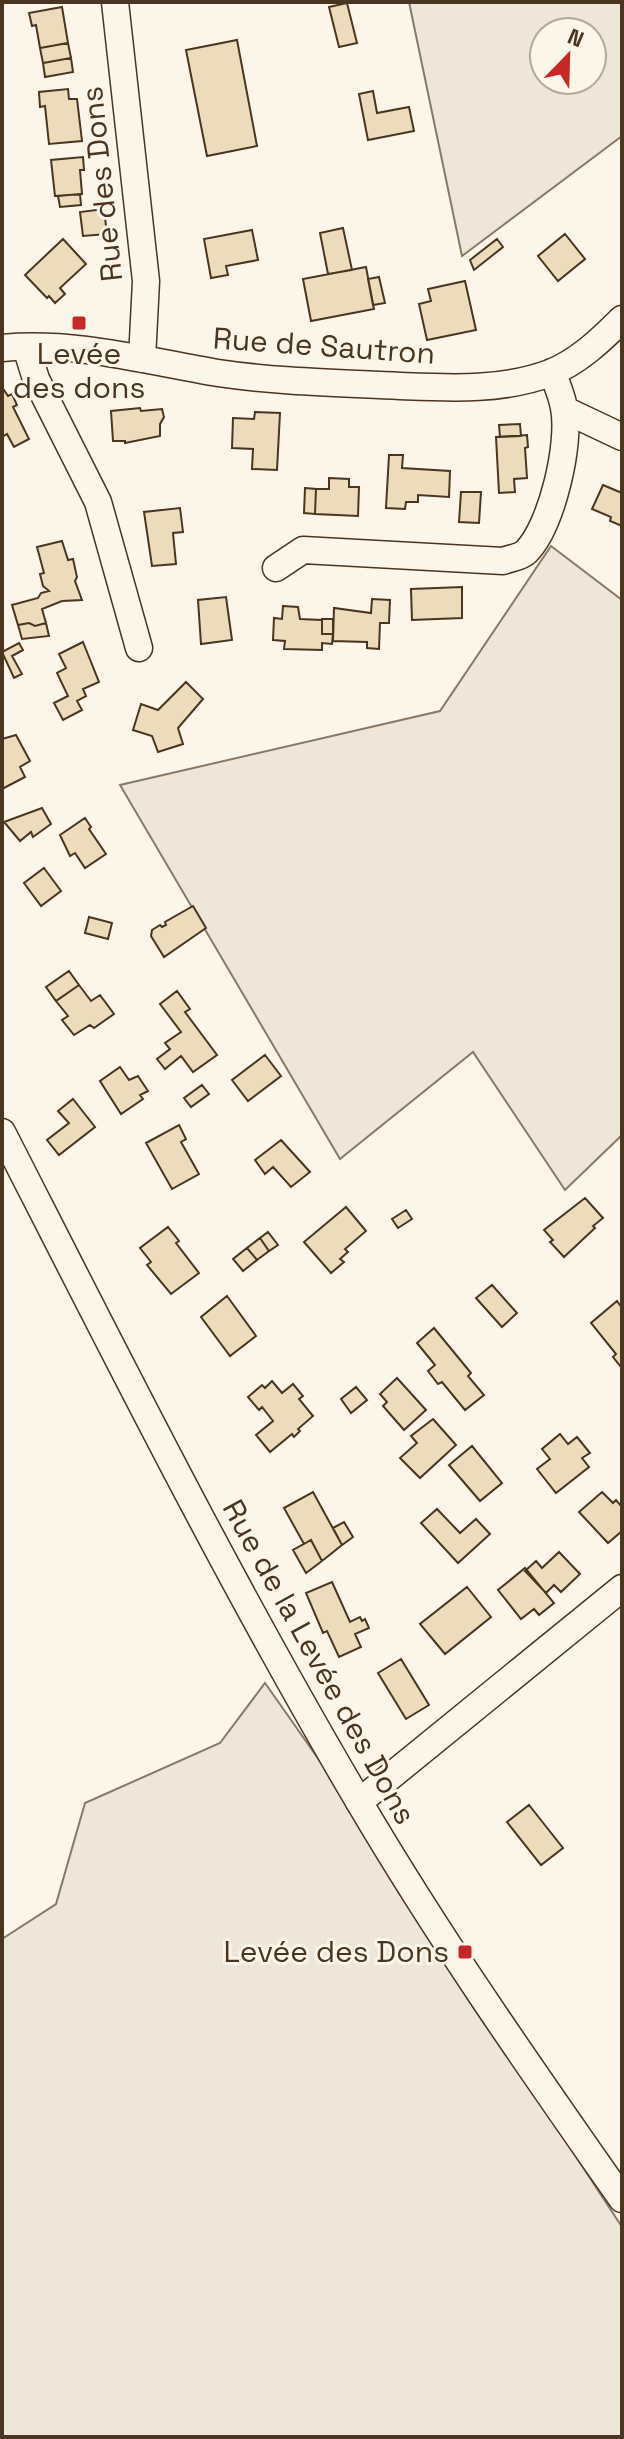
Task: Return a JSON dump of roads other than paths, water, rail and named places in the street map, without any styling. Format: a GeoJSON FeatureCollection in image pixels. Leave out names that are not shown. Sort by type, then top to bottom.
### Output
{"type":"FeatureCollection","features":[{"type":"Feature","properties":{"kind":"street","name":"Rue des Dons"},"geometry":{"type":"LineString","coordinates":[[115,2],[146,281],[142,359]]}},
{"type":"Feature","properties":{"kind":"street","name":"Rue de Sautron"},"geometry":{"type":"LineString","coordinates":[[14,347],[66,347],[274,379],[413,386],[501,386],[552,372],[588,350],[622,319]]}},
{"type":"Feature","properties":{"kind":"street"},"geometry":{"type":"LineString","coordinates":[[14,347],[36,379],[98,502],[139,648]]}},
{"type":"Feature","properties":{"kind":"street"},"geometry":{"type":"LineString","coordinates":[[276,568],[303,550],[503,561],[524,554],[537,538],[558,485],[564,450],[565,410],[552,372]]}},
{"type":"Feature","properties":{"kind":"street"},"geometry":{"type":"LineString","coordinates":[[565,410],[622,437]]}},
{"type":"Feature","properties":{"kind":"street","name":"Rue de la Levée des Dons"},"geometry":{"type":"LineString","coordinates":[[2,1132],[241,1596],[359,1802],[468,1973],[622,2199]]}},
{"type":"Feature","properties":{"kind":"street"},"geometry":{"type":"LineString","coordinates":[[359,1802],[622,1588]]}},
{"type":"Feature","properties":{"kind":"place","name":"Levée des dons"},"geometry":{"type":"Point","coordinates":[79,323]}},
{"type":"Feature","properties":{"kind":"place","name":"Levée des Dons"},"geometry":{"type":"Point","coordinates":[465,1952]}}]}
